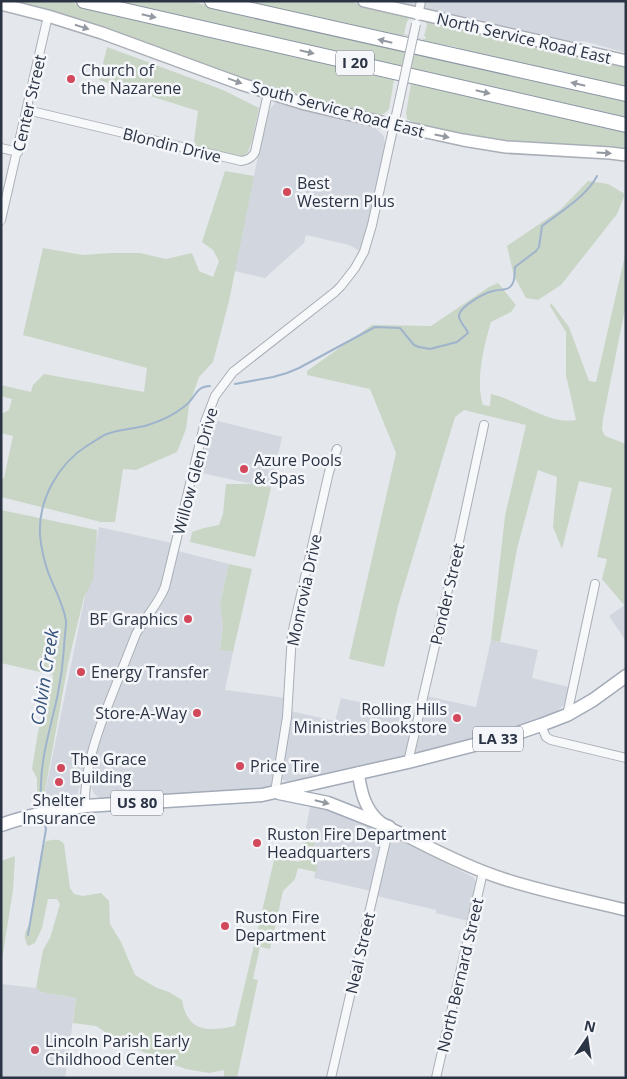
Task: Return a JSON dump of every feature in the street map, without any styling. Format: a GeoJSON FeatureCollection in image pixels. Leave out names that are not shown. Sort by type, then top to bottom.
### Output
{"type":"FeatureCollection","features":[{"type":"Feature","properties":{"kind":"highway","name":"I 20"},"geometry":{"type":"LineString","coordinates":[[84,1],[626,125]]}},
{"type":"Feature","properties":{"kind":"highway","name":"I 20"},"geometry":{"type":"LineString","coordinates":[[212,1],[626,94]]}},
{"type":"Feature","properties":{"kind":"main road","name":"North Service Road East"},"geometry":{"type":"LineString","coordinates":[[364,1],[417,19],[626,60]]}},
{"type":"Feature","properties":{"kind":"main road","name":"South Service Road East"},"geometry":{"type":"LineString","coordinates":[[1,4],[102,33],[268,93],[305,104],[463,140],[506,147],[626,155]]}},
{"type":"Feature","properties":{"kind":"main road","name":"LA 33"},"geometry":{"type":"LineString","coordinates":[[358,774],[509,736],[541,725],[567,715],[593,700],[626,676]]}},
{"type":"Feature","properties":{"kind":"main road","name":"US 80"},"geometry":{"type":"LineString","coordinates":[[1,824],[85,806],[262,795],[358,774]]}},
{"type":"Feature","properties":{"kind":"main road"},"geometry":{"type":"LineString","coordinates":[[358,774],[362,795],[367,807],[375,818],[451,859],[483,872],[531,887],[626,910]]}},
{"type":"Feature","properties":{"kind":"main road"},"geometry":{"type":"LineString","coordinates":[[274,792],[328,803],[390,827]]}},
{"type":"Feature","properties":{"kind":"street","name":"Willow Glen Drive"},"geometry":{"type":"LineString","coordinates":[[85,806],[86,782],[101,724],[136,634],[159,601],[165,587],[205,422],[219,390],[241,365],[335,292],[358,263],[364,252],[372,225],[421,1]]}},
{"type":"Feature","properties":{"kind":"street","name":"Center Street"},"geometry":{"type":"LineString","coordinates":[[1,220],[48,16]]}},
{"type":"Feature","properties":{"kind":"street","name":"Blondin Drive"},"geometry":{"type":"LineString","coordinates":[[27,110],[241,161],[253,157],[255,152],[268,93]]}},
{"type":"Feature","properties":{"kind":"street"},"geometry":{"type":"LineString","coordinates":[[1,148],[18,152]]}},
{"type":"Feature","properties":{"kind":"street","name":"Ponder Street"},"geometry":{"type":"LineString","coordinates":[[408,762],[484,425]]}},
{"type":"Feature","properties":{"kind":"street","name":"Monrovia Drive"},"geometry":{"type":"LineString","coordinates":[[274,792],[287,717],[292,634],[329,472],[337,449]]}},
{"type":"Feature","properties":{"kind":"street"},"geometry":{"type":"LineString","coordinates":[[567,715],[595,584]]}},
{"type":"Feature","properties":{"kind":"street"},"geometry":{"type":"LineString","coordinates":[[541,725],[546,737],[551,740],[626,758]]}},
{"type":"Feature","properties":{"kind":"street","name":"Neal Street"},"geometry":{"type":"LineString","coordinates":[[332,1078],[390,827]]}},
{"type":"Feature","properties":{"kind":"street","name":"North Bernard Street"},"geometry":{"type":"LineString","coordinates":[[436,1078],[483,872]]}},
{"type":"Feature","properties":{"kind":"shaded area"},"geometry":{"type":"Polygon","coordinates":[[[394,1],[626,1],[626,53],[583,41],[575,42],[394,1]]]}},
{"type":"Feature","properties":{"kind":"shaded area"},"geometry":{"type":"Polygon","coordinates":[[[278,102],[377,129],[383,135],[385,145],[365,237],[360,251],[349,245],[306,235],[304,243],[265,278],[234,271],[264,128],[270,109],[278,102]]]}},
{"type":"Feature","properties":{"kind":"shaded area"},"geometry":{"type":"Polygon","coordinates":[[[210,419],[282,437],[271,488],[197,472],[210,419]]]}},
{"type":"Feature","properties":{"kind":"shaded area"},"geometry":{"type":"Polygon","coordinates":[[[99,527],[172,543],[159,591],[132,634],[101,713],[77,797],[71,802],[42,808],[99,527]]]}},
{"type":"Feature","properties":{"kind":"shaded area"},"geometry":{"type":"Polygon","coordinates":[[[178,551],[229,564],[220,604],[223,625],[220,649],[233,652],[225,690],[286,698],[272,784],[270,787],[252,790],[102,799],[95,795],[91,784],[94,763],[103,730],[139,636],[166,597],[178,551]]]}},
{"type":"Feature","properties":{"kind":"shaded area"},"geometry":{"type":"Polygon","coordinates":[[[626,604],[626,641],[609,616],[626,604]]]}},
{"type":"Feature","properties":{"kind":"shaded area"},"geometry":{"type":"Polygon","coordinates":[[[491,640],[538,650],[532,678],[569,687],[563,706],[556,712],[521,726],[468,740],[293,782],[287,782],[282,779],[290,711],[335,721],[341,698],[416,715],[426,696],[476,707],[491,640]]]}},
{"type":"Feature","properties":{"kind":"shaded area"},"geometry":{"type":"Polygon","coordinates":[[[311,803],[380,829],[383,836],[371,891],[314,878],[317,864],[313,834],[305,832],[311,803]]]}},
{"type":"Feature","properties":{"kind":"shaded area"},"geometry":{"type":"Polygon","coordinates":[[[395,838],[473,877],[477,885],[468,921],[436,913],[436,910],[377,896],[389,845],[391,840],[395,838]]]}},
{"type":"Feature","properties":{"kind":"shaded area","name":"Lincoln Parish Early Childhood Center"},"geometry":{"type":"Polygon","coordinates":[[[1,984],[36,988],[40,992],[76,998],[65,1078],[1,1078],[1,984]]]}},
{"type":"Feature","properties":{"kind":"green space"},"geometry":{"type":"Polygon","coordinates":[[[11,1],[65,1],[347,66],[363,73],[394,80],[389,109],[383,114],[377,115],[327,105],[266,87],[11,1]]]}},
{"type":"Feature","properties":{"kind":"green space"},"geometry":{"type":"Polygon","coordinates":[[[115,1],[188,1],[626,100],[626,117],[115,1]]]}},
{"type":"Feature","properties":{"kind":"green space"},"geometry":{"type":"Polygon","coordinates":[[[239,1],[346,1],[408,15],[404,34],[425,39],[427,20],[626,65],[626,88],[465,51],[456,47],[423,41],[423,39],[404,35],[398,36],[239,1]]]}},
{"type":"Feature","properties":{"kind":"green space"},"geometry":{"type":"Polygon","coordinates":[[[107,47],[223,90],[259,108],[248,152],[242,158],[199,149],[194,141],[198,111],[99,80],[107,47]]]}},
{"type":"Feature","properties":{"kind":"green space"},"geometry":{"type":"Polygon","coordinates":[[[422,83],[626,131],[626,150],[527,144],[486,139],[419,125],[407,119],[406,113],[411,84],[422,83]]]}},
{"type":"Feature","properties":{"kind":"green space"},"geometry":{"type":"Polygon","coordinates":[[[225,171],[254,176],[229,301],[213,362],[199,377],[189,406],[186,429],[177,452],[136,470],[123,469],[115,522],[101,522],[1,497],[1,478],[4,478],[13,436],[1,433],[1,414],[9,410],[12,399],[1,396],[1,385],[31,392],[33,385],[44,374],[144,392],[147,368],[23,335],[43,248],[83,255],[140,253],[166,259],[192,253],[199,271],[213,277],[219,261],[213,250],[202,242],[225,171]]]}},
{"type":"Feature","properties":{"kind":"green space"},"geometry":{"type":"Polygon","coordinates":[[[588,181],[608,184],[625,194],[617,214],[561,285],[538,300],[526,298],[514,276],[507,246],[560,210],[588,181]]]}},
{"type":"Feature","properties":{"kind":"green space"},"geometry":{"type":"Polygon","coordinates":[[[626,251],[626,304],[602,430],[605,436],[626,444],[626,604],[624,605],[602,579],[607,559],[597,557],[612,488],[579,481],[562,549],[553,527],[557,477],[538,470],[517,549],[500,642],[491,640],[505,516],[526,425],[464,410],[455,417],[398,606],[384,667],[349,659],[396,453],[370,389],[307,375],[307,371],[372,325],[431,326],[498,283],[516,305],[511,312],[491,322],[483,352],[480,375],[483,405],[490,406],[491,394],[544,416],[566,421],[576,420],[566,375],[566,332],[550,306],[551,303],[569,327],[589,381],[596,382],[626,251]]]}},
{"type":"Feature","properties":{"kind":"green space"},"geometry":{"type":"Polygon","coordinates":[[[226,484],[254,484],[271,488],[255,557],[190,542],[192,532],[219,525],[223,514],[226,484]]]}},
{"type":"Feature","properties":{"kind":"green space"},"geometry":{"type":"Polygon","coordinates":[[[1,510],[97,530],[93,580],[84,597],[68,664],[43,802],[39,802],[37,798],[37,778],[32,769],[38,732],[53,675],[1,663],[1,510]]]}},
{"type":"Feature","properties":{"kind":"green space"},"geometry":{"type":"Polygon","coordinates":[[[229,564],[252,569],[233,652],[220,650],[223,625],[220,604],[229,564]]]}},
{"type":"Feature","properties":{"kind":"green space"},"geometry":{"type":"Polygon","coordinates":[[[305,832],[313,834],[317,864],[316,872],[298,868],[295,879],[283,891],[270,949],[260,947],[253,979],[258,980],[237,1078],[224,1078],[224,1070],[209,1073],[186,1069],[119,1041],[96,1026],[73,1023],[76,998],[40,992],[36,988],[43,950],[50,938],[60,904],[57,899],[48,899],[42,928],[35,943],[28,946],[25,935],[26,929],[30,924],[41,853],[46,841],[58,840],[64,844],[70,888],[74,894],[83,896],[101,893],[109,901],[110,924],[121,942],[135,975],[182,1000],[185,1011],[194,1024],[208,1029],[235,1026],[275,856],[299,862],[305,832]]]}},
{"type":"Feature","properties":{"kind":"green space"},"geometry":{"type":"Polygon","coordinates":[[[15,856],[13,890],[1,966],[1,861],[15,856]]]}},
{"type":"Feature","properties":{"kind":"waterway","name":"Colvin Creek"},"geometry":{"type":"LineString","coordinates":[[235,384],[287,373],[375,327],[400,328],[414,345],[419,347],[430,349],[457,342],[468,333],[460,320],[459,315],[461,311],[473,300],[484,294],[495,290],[507,289],[511,286],[513,284],[515,267],[539,247],[542,226],[580,197],[597,176]]}},
{"type":"Feature","properties":{"kind":"waterway","name":"Colvin Creek"},"geometry":{"type":"LineString","coordinates":[[41,802],[43,760],[60,682],[66,622],[61,603],[48,572],[41,544],[40,522],[46,496],[59,473],[68,462],[88,445],[107,434],[148,425],[168,417],[189,403],[198,390],[210,386]]}},
{"type":"Feature","properties":{"kind":"waterway","name":"Colvin Creek"},"geometry":{"type":"LineString","coordinates":[[28,935],[46,829],[45,824]]}},
{"type":"Feature","properties":{"kind":"place","name":"Church of the Nazarene"},"geometry":{"type":"Point","coordinates":[71,79]}},
{"type":"Feature","properties":{"kind":"place","name":"Best Western Plus"},"geometry":{"type":"Point","coordinates":[287,192]}},
{"type":"Feature","properties":{"kind":"place","name":"Azure Pools & Spas"},"geometry":{"type":"Point","coordinates":[244,469]}},
{"type":"Feature","properties":{"kind":"place","name":"BF Graphics"},"geometry":{"type":"Point","coordinates":[188,619]}},
{"type":"Feature","properties":{"kind":"place","name":"Energy Transfer"},"geometry":{"type":"Point","coordinates":[81,672]}},
{"type":"Feature","properties":{"kind":"place","name":"Store-A-Way"},"geometry":{"type":"Point","coordinates":[197,713]}},
{"type":"Feature","properties":{"kind":"place","name":"Rolling Hills Ministries Bookstore"},"geometry":{"type":"Point","coordinates":[457,718]}},
{"type":"Feature","properties":{"kind":"place","name":"Price Tire"},"geometry":{"type":"Point","coordinates":[240,766]}},
{"type":"Feature","properties":{"kind":"place","name":"The Grace Building"},"geometry":{"type":"Point","coordinates":[61,768]}},
{"type":"Feature","properties":{"kind":"place","name":"Shelter Insurance"},"geometry":{"type":"Point","coordinates":[59,782]}},
{"type":"Feature","properties":{"kind":"place","name":"Ruston Fire Department Headquarters"},"geometry":{"type":"Point","coordinates":[257,843]}},
{"type":"Feature","properties":{"kind":"place","name":"Ruston Fire Department"},"geometry":{"type":"Point","coordinates":[225,926]}},
{"type":"Feature","properties":{"kind":"place","name":"Lincoln Parish Early Childhood Center"},"geometry":{"type":"Point","coordinates":[35,1050]}}]}
